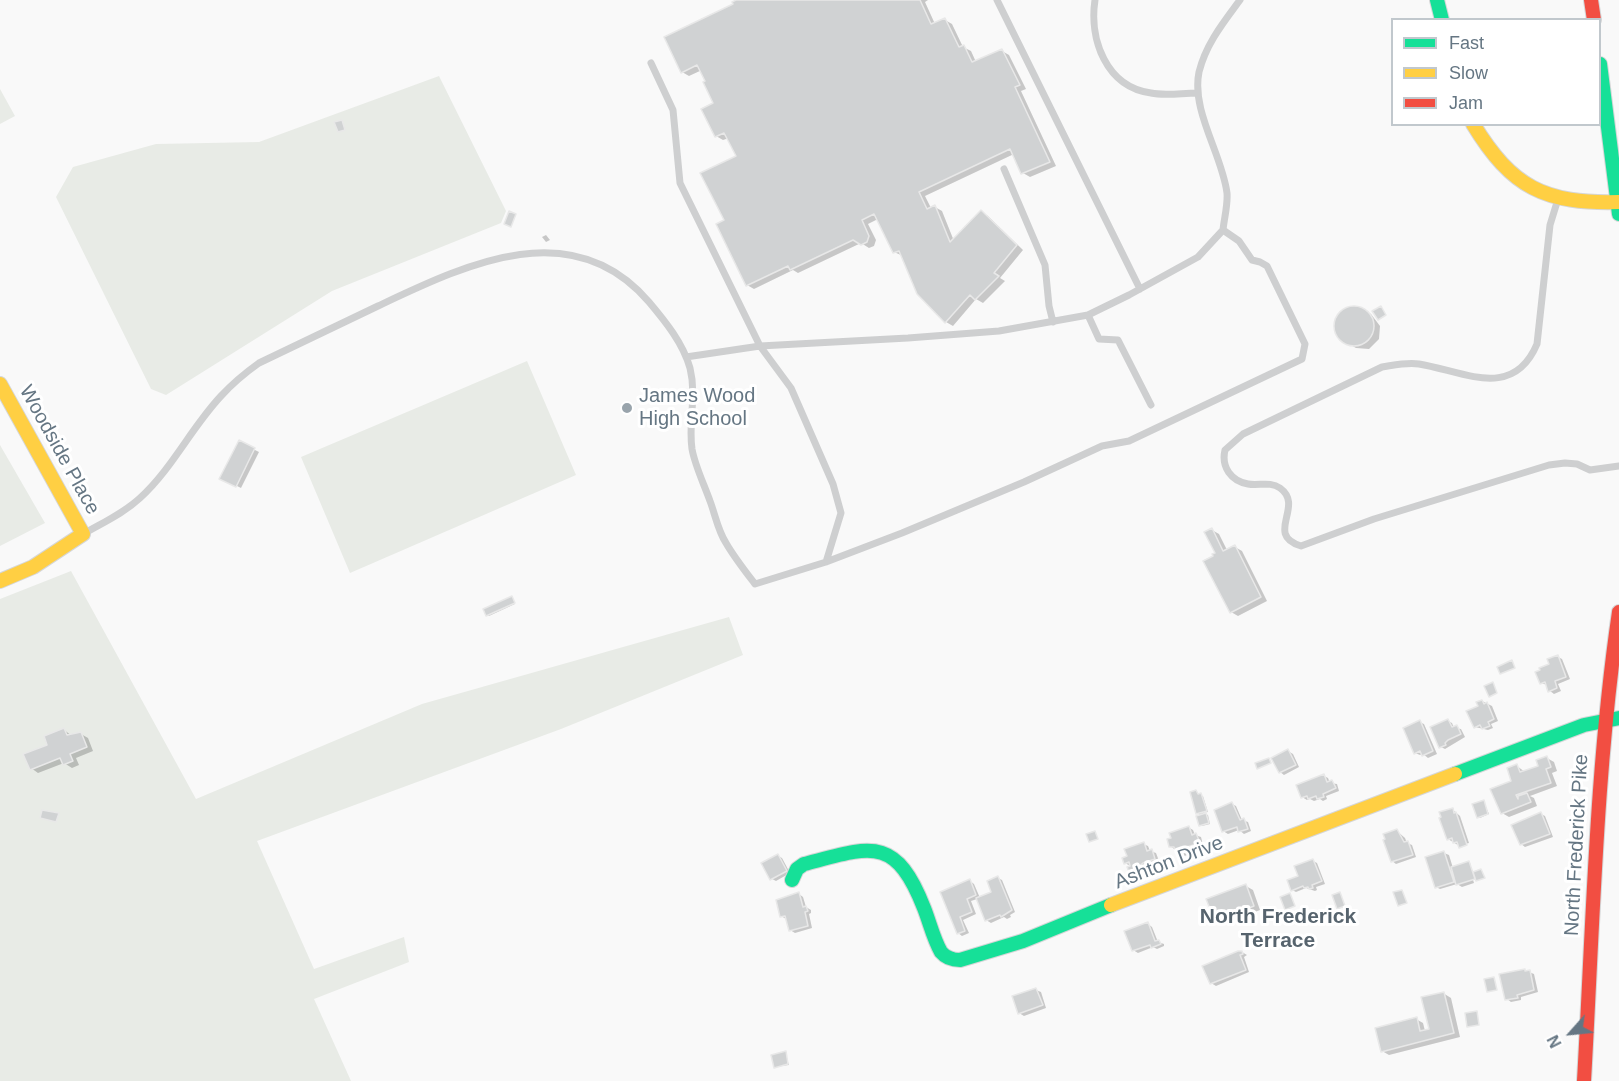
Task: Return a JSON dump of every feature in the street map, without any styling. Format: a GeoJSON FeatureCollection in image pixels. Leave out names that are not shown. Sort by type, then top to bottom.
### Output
{"type":"FeatureCollection","features":[{"type":"Feature","properties":{"kind":"main road"},"geometry":{"type":"LineString","coordinates":[[1437,0],[1442,18]]}},
{"type":"Feature","properties":{"kind":"main road"},"geometry":{"type":"LineString","coordinates":[[1591,0],[1594,18]]}},
{"type":"Feature","properties":{"kind":"main road"},"geometry":{"type":"LineString","coordinates":[[1474,126],[1488,149],[1505,169],[1536,191],[1558,199],[1619,206],[1601,77]]}},
{"type":"Feature","properties":{"kind":"main road","name":"Woodside Place"},"geometry":{"type":"LineString","coordinates":[[0,384],[83,534]]}},
{"type":"Feature","properties":{"kind":"main road"},"geometry":{"type":"LineString","coordinates":[[0,581],[27,571],[51,558],[83,534]]}},
{"type":"Feature","properties":{"kind":"main road","name":"North Frederick Pike"},"geometry":{"type":"LineString","coordinates":[[1584,1081],[1604,720],[1619,612]]}},
{"type":"Feature","properties":{"kind":"main road","name":"Ashton Drive"},"geometry":{"type":"LineString","coordinates":[[792,880],[797,869],[804,864],[864,850],[878,850],[889,854],[900,862],[912,882],[940,951],[952,960],[960,960],[1023,941],[1128,898],[1584,725],[1619,718]]}},
{"type":"Feature","properties":{"kind":"lane"},"geometry":{"type":"LineString","coordinates":[[997,0],[1140,290]]}},
{"type":"Feature","properties":{"kind":"lane"},"geometry":{"type":"LineString","coordinates":[[1095,0],[1093,24],[1097,46],[1108,66],[1122,81],[1139,91],[1152,94],[1197,93]]}},
{"type":"Feature","properties":{"kind":"lane"},"geometry":{"type":"LineString","coordinates":[[686,357],[760,346],[954,335],[999,331],[1053,322],[1088,315],[1140,290],[1198,257],[1223,230],[1227,195],[1219,160],[1197,93],[1199,74],[1212,39],[1240,0]]}},
{"type":"Feature","properties":{"kind":"lane"},"geometry":{"type":"LineString","coordinates":[[651,63],[673,110],[681,183],[760,346],[791,388],[833,484],[841,513],[826,562]]}},
{"type":"Feature","properties":{"kind":"lane"},"geometry":{"type":"LineString","coordinates":[[1004,169],[1045,265],[1053,322]]}},
{"type":"Feature","properties":{"kind":"lane"},"geometry":{"type":"LineString","coordinates":[[1558,199],[1550,225],[1537,344],[1532,356],[1524,366],[1502,378],[1488,379],[1418,364],[1382,367],[1243,434],[1225,450],[1224,466],[1237,480],[1247,484],[1269,484],[1284,491],[1289,509],[1284,531],[1293,544],[1301,546],[1374,519],[1549,465],[1577,464],[1590,470],[1619,466]]}},
{"type":"Feature","properties":{"kind":"lane"},"geometry":{"type":"LineString","coordinates":[[83,534],[123,512],[141,497],[219,398],[259,363],[444,274],[477,263],[530,253],[572,256],[615,273],[644,297],[665,321],[686,357],[693,379],[694,392],[692,450],[724,542],[755,584],[826,562],[936,520],[1102,446],[1129,441],[1302,359],[1305,344],[1267,266],[1252,260],[1239,241],[1223,230]]}},
{"type":"Feature","properties":{"kind":"lane"},"geometry":{"type":"LineString","coordinates":[[1088,315],[1099,339],[1118,340],[1151,405]]}},
{"type":"Feature","properties":{"kind":"shaded area"},"geometry":{"type":"Polygon","coordinates":[[[439,76],[506,211],[501,223],[332,291],[166,395],[151,389],[56,197],[73,167],[156,144],[259,142],[439,76]]]}},
{"type":"Feature","properties":{"kind":"shaded area"},"geometry":{"type":"Polygon","coordinates":[[[0,89],[15,116],[0,124],[0,89]]]}},
{"type":"Feature","properties":{"kind":"shaded area"},"geometry":{"type":"Polygon","coordinates":[[[527,361],[576,475],[350,573],[301,457],[527,361]]]}},
{"type":"Feature","properties":{"kind":"shaded area"},"geometry":{"type":"Polygon","coordinates":[[[0,445],[45,523],[0,546],[0,445]]]}},
{"type":"Feature","properties":{"kind":"shaded area"},"geometry":{"type":"Polygon","coordinates":[[[71,571],[196,799],[422,704],[729,617],[743,655],[561,729],[257,841],[314,969],[404,937],[409,962],[314,999],[351,1081],[0,1081],[0,599],[71,571]]]}},
{"type":"Feature","properties":{"kind":"building"},"geometry":{"type":"Polygon","coordinates":[[[736,0],[920,0],[931,24],[945,18],[959,47],[964,45],[972,62],[1002,49],[1020,85],[1015,87],[1050,162],[1021,174],[1010,149],[919,192],[927,209],[935,205],[950,242],[981,210],[1017,245],[994,273],[999,276],[975,300],[970,295],[945,323],[917,294],[899,251],[893,253],[874,214],[862,220],[869,236],[867,242],[861,245],[853,240],[790,270],[788,266],[746,286],[716,224],[724,220],[700,173],[736,156],[724,133],[715,137],[701,109],[713,103],[697,65],[681,73],[664,37],[733,4],[732,2],[736,0]]]}},
{"type":"Feature","properties":{"kind":"building"},"geometry":{"type":"Polygon","coordinates":[[[342,120],[345,130],[338,132],[334,122],[342,120]]]}},
{"type":"Feature","properties":{"kind":"building"},"geometry":{"type":"Polygon","coordinates":[[[509,211],[516,214],[511,227],[504,224],[509,211]]]}},
{"type":"Feature","properties":{"kind":"building"},"geometry":{"type":"Polygon","coordinates":[[[1354,306],[1368,312],[1374,326],[1368,340],[1354,346],[1340,340],[1334,326],[1340,312],[1354,306]]]}},
{"type":"Feature","properties":{"kind":"building"},"geometry":{"type":"Polygon","coordinates":[[[1381,306],[1386,315],[1378,320],[1372,311],[1381,306]]]}},
{"type":"Feature","properties":{"kind":"building"},"geometry":{"type":"Polygon","coordinates":[[[239,440],[255,448],[236,487],[219,479],[239,440]]]}},
{"type":"Feature","properties":{"kind":"building"},"geometry":{"type":"Polygon","coordinates":[[[1212,528],[1223,551],[1235,545],[1261,597],[1230,613],[1203,561],[1215,553],[1204,532],[1212,528]]]}},
{"type":"Feature","properties":{"kind":"building"},"geometry":{"type":"Polygon","coordinates":[[[512,596],[515,603],[486,616],[483,609],[512,596]]]}},
{"type":"Feature","properties":{"kind":"building"},"geometry":{"type":"Polygon","coordinates":[[[1558,655],[1566,677],[1555,681],[1557,688],[1548,692],[1545,682],[1540,684],[1535,672],[1549,664],[1547,659],[1558,655]]]}},
{"type":"Feature","properties":{"kind":"building"},"geometry":{"type":"Polygon","coordinates":[[[1512,660],[1515,668],[1500,674],[1497,667],[1512,660]]]}},
{"type":"Feature","properties":{"kind":"building"},"geometry":{"type":"Polygon","coordinates":[[[1493,682],[1497,693],[1489,697],[1484,686],[1493,682]]]}},
{"type":"Feature","properties":{"kind":"building"},"geometry":{"type":"Polygon","coordinates":[[[1482,700],[1484,704],[1487,702],[1494,719],[1488,722],[1490,726],[1482,729],[1480,725],[1474,728],[1466,711],[1478,706],[1476,702],[1482,700]]]}},
{"type":"Feature","properties":{"kind":"building"},"geometry":{"type":"Polygon","coordinates":[[[1448,719],[1452,727],[1457,725],[1461,734],[1448,740],[1446,745],[1439,748],[1430,727],[1448,719]]]}},
{"type":"Feature","properties":{"kind":"building"},"geometry":{"type":"Polygon","coordinates":[[[1420,720],[1433,751],[1422,756],[1420,751],[1414,754],[1403,728],[1420,720]]]}},
{"type":"Feature","properties":{"kind":"building"},"geometry":{"type":"Polygon","coordinates":[[[64,728],[67,735],[81,732],[87,747],[70,754],[73,761],[63,765],[60,758],[30,770],[23,754],[47,745],[44,736],[64,728]]]}},
{"type":"Feature","properties":{"kind":"building"},"geometry":{"type":"Polygon","coordinates":[[[1288,749],[1296,765],[1279,773],[1271,758],[1288,749]]]}},
{"type":"Feature","properties":{"kind":"building"},"geometry":{"type":"Polygon","coordinates":[[[1547,756],[1551,767],[1546,769],[1551,783],[1516,795],[1518,799],[1518,796],[1527,793],[1531,802],[1501,814],[1490,789],[1511,781],[1507,768],[1517,764],[1520,772],[1538,766],[1536,760],[1547,756]]]}},
{"type":"Feature","properties":{"kind":"building"},"geometry":{"type":"Polygon","coordinates":[[[1269,758],[1271,763],[1257,769],[1255,763],[1269,758]]]}},
{"type":"Feature","properties":{"kind":"building"},"geometry":{"type":"Polygon","coordinates":[[[1324,774],[1327,782],[1332,780],[1336,788],[1317,799],[1316,796],[1308,799],[1307,796],[1301,798],[1296,785],[1324,774]]]}},
{"type":"Feature","properties":{"kind":"building"},"geometry":{"type":"Polygon","coordinates":[[[1196,790],[1198,794],[1201,793],[1207,811],[1196,814],[1190,792],[1196,790]]]}},
{"type":"Feature","properties":{"kind":"building"},"geometry":{"type":"Polygon","coordinates":[[[1484,800],[1488,814],[1477,818],[1472,804],[1484,800]]]}},
{"type":"Feature","properties":{"kind":"building"},"geometry":{"type":"Polygon","coordinates":[[[1232,802],[1240,820],[1244,818],[1248,829],[1238,832],[1237,827],[1222,832],[1214,810],[1232,802]]]}},
{"type":"Feature","properties":{"kind":"building"},"geometry":{"type":"Polygon","coordinates":[[[1453,808],[1467,845],[1459,848],[1457,842],[1453,843],[1452,838],[1447,840],[1439,818],[1441,817],[1439,812],[1453,808]]]}},
{"type":"Feature","properties":{"kind":"building"},"geometry":{"type":"Polygon","coordinates":[[[42,810],[59,813],[56,822],[40,818],[42,810]]]}},
{"type":"Feature","properties":{"kind":"building"},"geometry":{"type":"Polygon","coordinates":[[[1541,812],[1550,834],[1520,845],[1511,825],[1541,812]]]}},
{"type":"Feature","properties":{"kind":"building"},"geometry":{"type":"Polygon","coordinates":[[[1206,813],[1209,823],[1199,826],[1196,816],[1206,813]]]}},
{"type":"Feature","properties":{"kind":"building"},"geometry":{"type":"Polygon","coordinates":[[[1189,826],[1192,835],[1196,833],[1200,843],[1187,847],[1178,855],[1174,847],[1169,847],[1167,839],[1171,838],[1169,833],[1189,826]]]}},
{"type":"Feature","properties":{"kind":"building"},"geometry":{"type":"Polygon","coordinates":[[[1397,829],[1404,842],[1408,841],[1413,855],[1391,862],[1383,834],[1397,829]]]}},
{"type":"Feature","properties":{"kind":"building"},"geometry":{"type":"Polygon","coordinates":[[[1095,831],[1098,839],[1089,842],[1086,834],[1095,831]]]}},
{"type":"Feature","properties":{"kind":"building"},"geometry":{"type":"Polygon","coordinates":[[[1144,842],[1147,851],[1152,849],[1155,859],[1129,872],[1127,867],[1130,866],[1129,862],[1124,864],[1122,858],[1127,856],[1124,849],[1144,842]]]}},
{"type":"Feature","properties":{"kind":"building"},"geometry":{"type":"Polygon","coordinates":[[[1444,851],[1454,882],[1435,888],[1425,857],[1444,851]]]}},
{"type":"Feature","properties":{"kind":"building"},"geometry":{"type":"Polygon","coordinates":[[[778,854],[787,871],[770,880],[761,863],[778,854]]]}},
{"type":"Feature","properties":{"kind":"building"},"geometry":{"type":"Polygon","coordinates":[[[1313,859],[1322,881],[1312,885],[1313,888],[1303,886],[1291,891],[1287,880],[1298,876],[1294,866],[1313,859]]]}},
{"type":"Feature","properties":{"kind":"building"},"geometry":{"type":"Polygon","coordinates":[[[1469,861],[1475,879],[1456,885],[1451,867],[1469,861]]]}},
{"type":"Feature","properties":{"kind":"building"},"geometry":{"type":"Polygon","coordinates":[[[1481,869],[1485,878],[1476,881],[1473,872],[1481,869]]]}},
{"type":"Feature","properties":{"kind":"building"},"geometry":{"type":"Polygon","coordinates":[[[998,876],[1012,910],[1001,917],[1000,915],[985,921],[976,898],[991,892],[987,881],[998,876]]]}},
{"type":"Feature","properties":{"kind":"building"},"geometry":{"type":"Polygon","coordinates":[[[970,879],[976,895],[967,899],[972,912],[960,917],[965,931],[957,934],[940,892],[970,879]]]}},
{"type":"Feature","properties":{"kind":"building"},"geometry":{"type":"Polygon","coordinates":[[[1246,884],[1254,906],[1244,910],[1246,915],[1234,919],[1232,914],[1215,921],[1206,899],[1246,884]]]}},
{"type":"Feature","properties":{"kind":"building"},"geometry":{"type":"Polygon","coordinates":[[[1402,890],[1407,903],[1398,906],[1393,892],[1402,890]]]}},
{"type":"Feature","properties":{"kind":"building"},"geometry":{"type":"Polygon","coordinates":[[[799,892],[803,907],[806,906],[808,911],[805,912],[808,926],[789,931],[785,916],[780,917],[776,900],[799,892]]]}},
{"type":"Feature","properties":{"kind":"building"},"geometry":{"type":"Polygon","coordinates":[[[1340,892],[1345,906],[1337,909],[1332,895],[1340,892]]]}},
{"type":"Feature","properties":{"kind":"building"},"geometry":{"type":"Polygon","coordinates":[[[1290,893],[1295,906],[1285,910],[1280,897],[1290,893]]]}},
{"type":"Feature","properties":{"kind":"building"},"geometry":{"type":"Polygon","coordinates":[[[1148,922],[1155,941],[1159,940],[1161,944],[1132,951],[1124,931],[1148,922]]]}},
{"type":"Feature","properties":{"kind":"building"},"geometry":{"type":"Polygon","coordinates":[[[1242,951],[1243,954],[1240,955],[1246,970],[1210,984],[1202,966],[1242,951]]]}},
{"type":"Feature","properties":{"kind":"building"},"geometry":{"type":"Polygon","coordinates":[[[1525,969],[1525,971],[1530,970],[1534,990],[1517,995],[1518,998],[1505,1000],[1499,974],[1525,969]]]}},
{"type":"Feature","properties":{"kind":"building"},"geometry":{"type":"Polygon","coordinates":[[[1494,977],[1497,990],[1487,992],[1484,979],[1494,977]]]}},
{"type":"Feature","properties":{"kind":"building"},"geometry":{"type":"Polygon","coordinates":[[[1036,988],[1043,1005],[1018,1014],[1012,996],[1036,988]]]}},
{"type":"Feature","properties":{"kind":"building"},"geometry":{"type":"Polygon","coordinates":[[[1444,992],[1454,1033],[1381,1052],[1375,1028],[1417,1017],[1420,1031],[1429,1029],[1421,997],[1444,992]]]}},
{"type":"Feature","properties":{"kind":"building"},"geometry":{"type":"Polygon","coordinates":[[[1477,1011],[1479,1025],[1467,1027],[1465,1013],[1477,1011]]]}},
{"type":"Feature","properties":{"kind":"building"},"geometry":{"type":"Polygon","coordinates":[[[786,1051],[788,1064],[774,1068],[771,1055],[786,1051]]]}},
{"type":"Feature","properties":{"kind":"traffic: fast"},"geometry":{"type":"LineString","coordinates":[[1437,0],[1442,18]]}},
{"type":"Feature","properties":{"kind":"traffic: fast"},"geometry":{"type":"LineString","coordinates":[[1601,72],[1619,214]]}},
{"type":"Feature","properties":{"kind":"traffic: fast"},"geometry":{"type":"LineString","coordinates":[[1455,774],[1584,725],[1619,718]]}},
{"type":"Feature","properties":{"kind":"traffic: fast"},"geometry":{"type":"LineString","coordinates":[[792,880],[797,869],[804,864],[847,853],[878,852],[891,857],[913,884],[941,952],[957,960],[1023,941],[1111,905]]}},
{"type":"Feature","properties":{"kind":"traffic: slow"},"geometry":{"type":"LineString","coordinates":[[1474,126],[1487,146],[1502,163],[1533,188],[1570,200],[1619,202]]}},
{"type":"Feature","properties":{"kind":"traffic: slow"},"geometry":{"type":"LineString","coordinates":[[0,384],[83,534],[33,567],[0,581]]}},
{"type":"Feature","properties":{"kind":"traffic: slow"},"geometry":{"type":"LineString","coordinates":[[1111,905],[1455,774]]}},
{"type":"Feature","properties":{"kind":"traffic: jam"},"geometry":{"type":"LineString","coordinates":[[1591,0],[1594,18]]}},
{"type":"Feature","properties":{"kind":"traffic: jam"},"geometry":{"type":"LineString","coordinates":[[1584,1081],[1600,788],[1619,612]]}},
{"type":"Feature","properties":{"kind":"place","name":"James Wood High School"},"geometry":{"type":"Point","coordinates":[627,408]}},
{"type":"Feature","properties":{"kind":"district","name":"North Frederick Terrace"},"geometry":{"type":"Point","coordinates":[1278,929]}}]}
